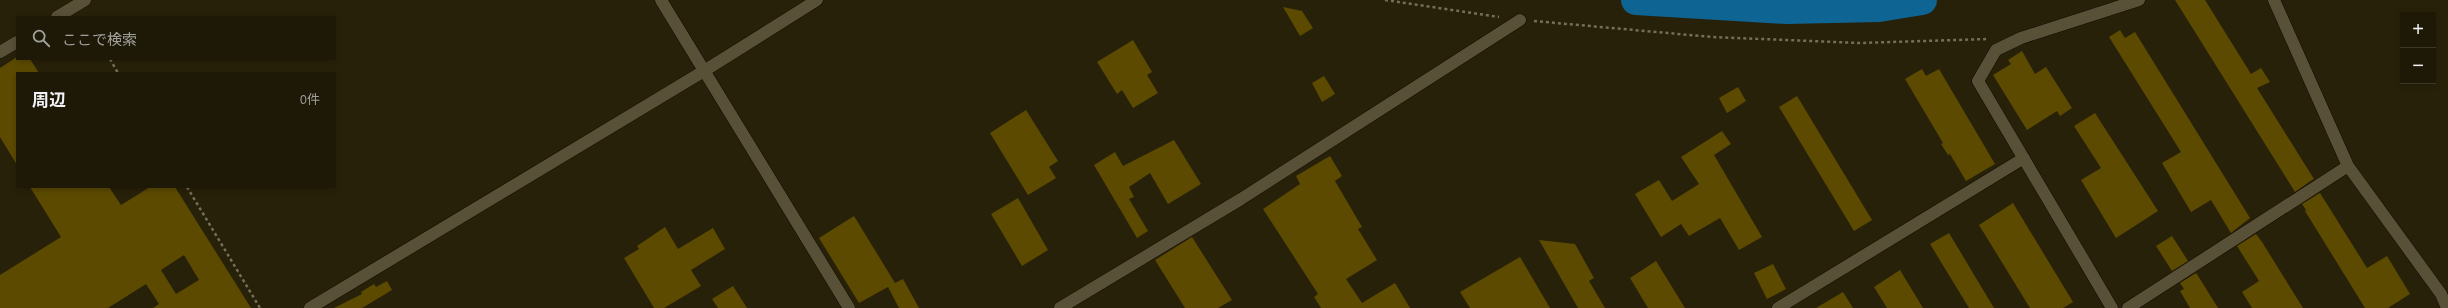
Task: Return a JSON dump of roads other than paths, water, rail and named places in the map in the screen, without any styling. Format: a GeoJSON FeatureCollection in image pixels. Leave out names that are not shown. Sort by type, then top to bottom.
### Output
{"type":"FeatureCollection","features":[{"type":"Feature","properties":{"kind":"street"},"geometry":{"type":"LineString","coordinates":[[59,16],[85,0]]}},
{"type":"Feature","properties":{"kind":"street"},"geometry":{"type":"LineString","coordinates":[[661,0],[849,308]]}},
{"type":"Feature","properties":{"kind":"street"},"geometry":{"type":"LineString","coordinates":[[310,308],[704,71],[817,0]]}},
{"type":"Feature","properties":{"kind":"street"},"geometry":{"type":"LineString","coordinates":[[2112,308],[1978,81],[1996,50],[2021,38],[2139,0]]}},
{"type":"Feature","properties":{"kind":"street"},"geometry":{"type":"LineString","coordinates":[[2274,0],[2348,166],[2441,294],[2447,308]]}},
{"type":"Feature","properties":{"kind":"street"},"geometry":{"type":"LineString","coordinates":[[1060,308],[1241,199],[1520,20]]}},
{"type":"Feature","properties":{"kind":"street"},"geometry":{"type":"LineString","coordinates":[[0,52],[16,43]]}},
{"type":"Feature","properties":{"kind":"street"},"geometry":{"type":"LineString","coordinates":[[1778,308],[2024,158]]}},
{"type":"Feature","properties":{"kind":"street"},"geometry":{"type":"LineString","coordinates":[[2128,308],[2348,166]]}},
{"type":"Feature","properties":{"kind":"waterway"},"geometry":{"type":"LineString","coordinates":[[1636,0],[1786,9],[1879,7],[1922,0]]}}]}
